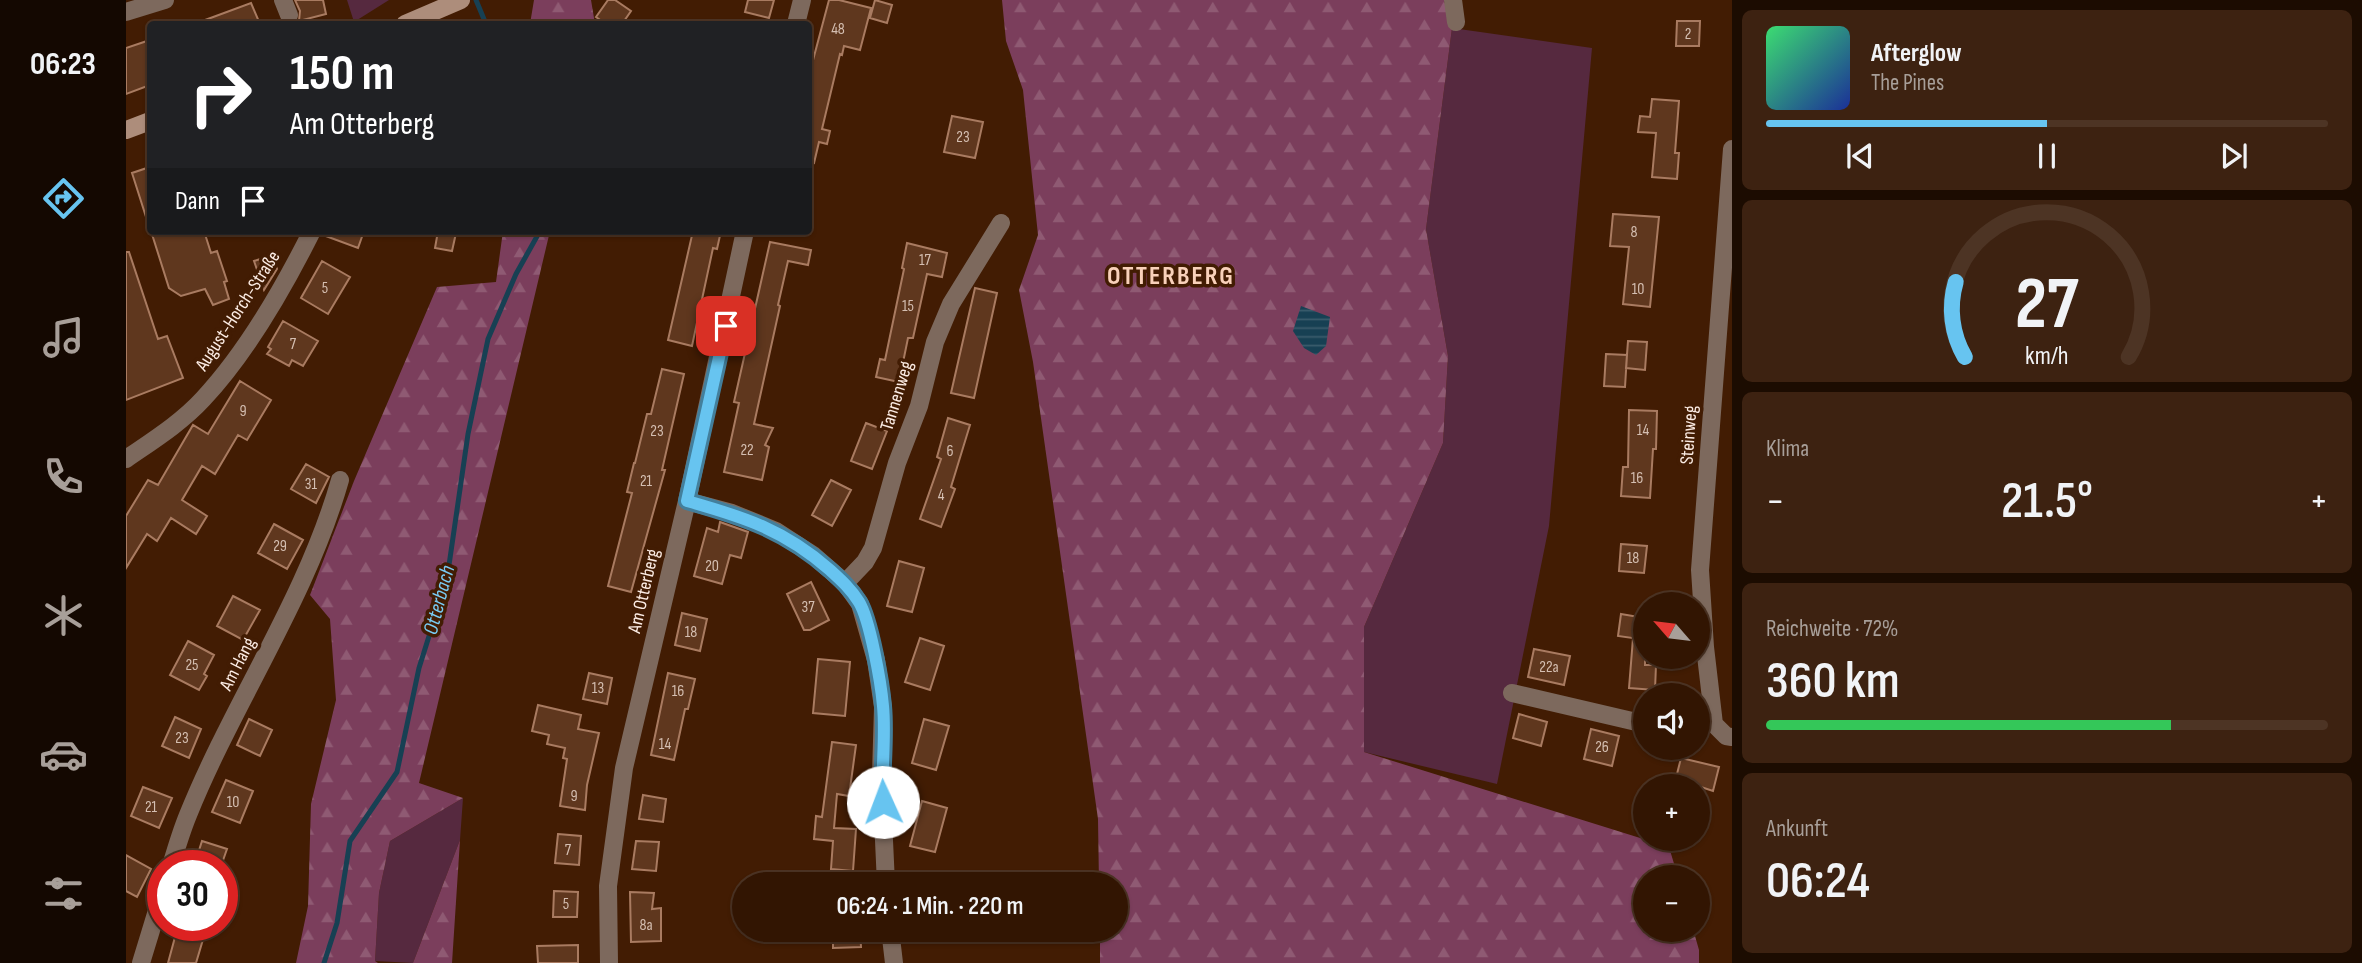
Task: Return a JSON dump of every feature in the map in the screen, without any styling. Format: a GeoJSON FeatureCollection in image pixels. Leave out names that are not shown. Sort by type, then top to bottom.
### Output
{"type":"FeatureCollection","features":[{"type":"Feature","properties":{"kind":"main road"},"geometry":{"type":"LineString","coordinates":[[412,21],[456,3]]}},
{"type":"Feature","properties":{"kind":"main road"},"geometry":{"type":"LineString","coordinates":[[126,130],[147,122]]}},
{"type":"Feature","properties":{"kind":"street"},"geometry":{"type":"LineString","coordinates":[[126,12],[165,0]]}},
{"type":"Feature","properties":{"kind":"street"},"geometry":{"type":"LineString","coordinates":[[797,21],[802,0]]}},
{"type":"Feature","properties":{"kind":"street"},"geometry":{"type":"LineString","coordinates":[[1453,0],[1456,22]]}},
{"type":"Feature","properties":{"kind":"street","name":"Steinweg"},"geometry":{"type":"LineString","coordinates":[[1705,683],[1700,570],[1732,149]]}},
{"type":"Feature","properties":{"kind":"street","name":"Tannenweg"},"geometry":{"type":"LineString","coordinates":[[845,583],[865,562],[873,548],[897,463],[919,406],[935,342],[951,304],[1001,223]]}},
{"type":"Feature","properties":{"kind":"street","name":"August-Horch-Straße"},"geometry":{"type":"LineString","coordinates":[[126,459],[201,401],[228,370],[274,301],[310,235]]}},
{"type":"Feature","properties":{"kind":"street","name":"Am Otterberg"},"geometry":{"type":"LineString","coordinates":[[609,963],[607,886],[624,768],[687,501],[745,235]]}},
{"type":"Feature","properties":{"kind":"street","name":"Am Hang"},"geometry":{"type":"LineString","coordinates":[[176,850],[187,816],[298,593],[331,512],[340,480]]}},
{"type":"Feature","properties":{"kind":"street"},"geometry":{"type":"LineString","coordinates":[[687,501],[732,513],[776,531],[813,555],[845,583],[860,604],[876,660],[883,707],[881,775],[885,872]]}},
{"type":"Feature","properties":{"kind":"street"},"geometry":{"type":"LineString","coordinates":[[1512,693],[1633,721]]}},
{"type":"Feature","properties":{"kind":"street","name":"Steinweg"},"geometry":{"type":"LineString","coordinates":[[1710,728],[1732,737]]}},
{"type":"Feature","properties":{"kind":"street"},"geometry":{"type":"LineString","coordinates":[[141,963],[148,941]]}},
{"type":"Feature","properties":{"kind":"street"},"geometry":{"type":"LineString","coordinates":[[892,942],[894,963]]}},
{"type":"Feature","properties":{"kind":"shaded area"},"geometry":{"type":"Polygon","coordinates":[[[347,0],[389,0],[356,21],[347,0]]]}},
{"type":"Feature","properties":{"kind":"shaded area"},"geometry":{"type":"Polygon","coordinates":[[[1452,28],[1592,48],[1549,526],[1497,784],[1364,752],[1364,627],[1443,443],[1448,356],[1426,229],[1452,28]]]}},
{"type":"Feature","properties":{"kind":"shaded area"},"geometry":{"type":"Polygon","coordinates":[[[463,798],[460,840],[413,963],[375,961],[379,893],[390,841],[463,798]]]}},
{"type":"Feature","properties":{"kind":"green space"},"geometry":{"type":"Polygon","coordinates":[[[534,0],[591,0],[594,21],[530,21],[534,0]]]}},
{"type":"Feature","properties":{"kind":"green space"},"geometry":{"type":"Polygon","coordinates":[[[1002,0],[1444,0],[1452,28],[1426,229],[1448,356],[1443,443],[1364,627],[1364,752],[1633,836],[1633,851],[1670,851],[1674,865],[1633,865],[1633,942],[1697,942],[1699,963],[1100,963],[1100,942],[1128,942],[1128,872],[1099,872],[1098,819],[1033,362],[1019,290],[1038,235],[1023,90],[1006,41],[1002,0]]]}},
{"type":"Feature","properties":{"kind":"green space"},"geometry":{"type":"Polygon","coordinates":[[[502,235],[549,235],[419,783],[463,798],[390,841],[379,893],[375,961],[378,963],[296,963],[308,906],[311,804],[336,700],[330,619],[310,595],[354,481],[437,287],[496,282],[502,235]]]}},
{"type":"Feature","properties":{"kind":"green space"},"geometry":{"type":"Polygon","coordinates":[[[460,840],[452,963],[413,963],[460,840]]]}},
{"type":"Feature","properties":{"kind":"water"},"geometry":{"type":"Polygon","coordinates":[[[1301,306],[1330,317],[1326,346],[1316,355],[1304,348],[1293,331],[1301,306]]]}},
{"type":"Feature","properties":{"kind":"building"},"geometry":{"type":"Polygon","coordinates":[[[295,0],[323,0],[326,14],[299,21],[300,11],[295,0]]]}},
{"type":"Feature","properties":{"kind":"building"},"geometry":{"type":"Polygon","coordinates":[[[608,0],[615,0],[631,11],[624,21],[602,21],[596,17],[608,0]]]}},
{"type":"Feature","properties":{"kind":"building"},"geometry":{"type":"Polygon","coordinates":[[[748,0],[774,0],[769,18],[745,12],[748,0]]]}},
{"type":"Feature","properties":{"kind":"building"},"geometry":{"type":"Polygon","coordinates":[[[829,0],[871,8],[860,50],[844,46],[842,55],[840,54],[822,129],[830,131],[827,144],[819,142],[814,163],[812,163],[812,64],[829,0]]]}},
{"type":"Feature","properties":{"kind":"building"},"geometry":{"type":"Polygon","coordinates":[[[875,0],[892,5],[887,23],[870,18],[875,0]]]}},
{"type":"Feature","properties":{"kind":"building"},"geometry":{"type":"Polygon","coordinates":[[[251,3],[259,21],[202,21],[251,3]]]}},
{"type":"Feature","properties":{"kind":"building"},"geometry":{"type":"Polygon","coordinates":[[[1677,21],[1700,21],[1699,46],[1676,46],[1677,21]]]}},
{"type":"Feature","properties":{"kind":"building"},"geometry":{"type":"Polygon","coordinates":[[[147,41],[147,86],[126,94],[126,48],[147,41]]]}},
{"type":"Feature","properties":{"kind":"building"},"geometry":{"type":"Polygon","coordinates":[[[1652,99],[1679,101],[1675,153],[1679,153],[1677,179],[1652,177],[1656,133],[1638,132],[1640,116],[1650,117],[1652,99]]]}},
{"type":"Feature","properties":{"kind":"building"},"geometry":{"type":"Polygon","coordinates":[[[952,116],[983,122],[975,158],[944,152],[952,116]]]}},
{"type":"Feature","properties":{"kind":"building"},"geometry":{"type":"Polygon","coordinates":[[[147,168],[147,220],[132,173],[147,168]]]}},
{"type":"Feature","properties":{"kind":"building"},"geometry":{"type":"Polygon","coordinates":[[[1613,214],[1659,217],[1650,307],[1623,304],[1629,247],[1610,246],[1613,214]]]}},
{"type":"Feature","properties":{"kind":"building"},"geometry":{"type":"Polygon","coordinates":[[[152,235],[205,235],[211,253],[217,251],[227,281],[224,282],[229,299],[213,305],[205,289],[181,296],[169,288],[152,235]]]}},
{"type":"Feature","properties":{"kind":"building"},"geometry":{"type":"Polygon","coordinates":[[[323,235],[363,235],[358,248],[323,235]]]}},
{"type":"Feature","properties":{"kind":"building"},"geometry":{"type":"Polygon","coordinates":[[[437,235],[456,235],[452,251],[435,248],[437,235]]]}},
{"type":"Feature","properties":{"kind":"building"},"geometry":{"type":"Polygon","coordinates":[[[692,235],[720,235],[717,249],[713,248],[692,346],[668,340],[692,235]]]}},
{"type":"Feature","properties":{"kind":"building"},"geometry":{"type":"Polygon","coordinates":[[[770,242],[811,250],[808,265],[788,261],[778,305],[780,306],[754,424],[773,428],[765,445],[769,447],[762,480],[724,472],[739,403],[734,402],[770,242]]]}},
{"type":"Feature","properties":{"kind":"building"},"geometry":{"type":"Polygon","coordinates":[[[907,243],[947,253],[942,277],[927,274],[913,338],[908,338],[899,382],[876,377],[880,359],[885,360],[907,243]]]}},
{"type":"Feature","properties":{"kind":"building"},"geometry":{"type":"Polygon","coordinates":[[[126,252],[129,252],[158,339],[167,336],[183,378],[126,400],[126,252]]]}},
{"type":"Feature","properties":{"kind":"building"},"geometry":{"type":"Polygon","coordinates":[[[272,255],[277,269],[264,290],[254,261],[272,255]]]}},
{"type":"Feature","properties":{"kind":"building"},"geometry":{"type":"Polygon","coordinates":[[[322,261],[350,277],[328,314],[301,298],[322,261]]]}},
{"type":"Feature","properties":{"kind":"building"},"geometry":{"type":"Polygon","coordinates":[[[975,288],[997,293],[974,398],[951,393],[975,288]]]}},
{"type":"Feature","properties":{"kind":"building"},"geometry":{"type":"Polygon","coordinates":[[[283,321],[318,341],[303,366],[292,360],[289,366],[267,354],[271,349],[268,347],[283,321]]]}},
{"type":"Feature","properties":{"kind":"building"},"geometry":{"type":"Polygon","coordinates":[[[1628,341],[1647,342],[1645,370],[1626,368],[1628,341]]]}},
{"type":"Feature","properties":{"kind":"building"},"geometry":{"type":"Polygon","coordinates":[[[1606,354],[1627,355],[1625,387],[1604,386],[1606,354]]]}},
{"type":"Feature","properties":{"kind":"building"},"geometry":{"type":"Polygon","coordinates":[[[662,369],[684,374],[662,470],[665,470],[631,592],[608,586],[632,493],[627,492],[634,463],[647,414],[651,414],[662,369]]]}},
{"type":"Feature","properties":{"kind":"building"},"geometry":{"type":"Polygon","coordinates":[[[240,381],[271,400],[247,440],[238,435],[215,474],[202,466],[182,500],[207,516],[196,534],[171,518],[157,541],[147,534],[126,568],[126,516],[148,480],[158,485],[193,425],[208,434],[240,381]]]}},
{"type":"Feature","properties":{"kind":"building"},"geometry":{"type":"Polygon","coordinates":[[[1629,410],[1657,411],[1650,498],[1621,496],[1623,467],[1628,467],[1629,410]]]}},
{"type":"Feature","properties":{"kind":"building"},"geometry":{"type":"Polygon","coordinates":[[[948,418],[970,425],[951,487],[955,489],[941,527],[920,519],[941,459],[937,457],[948,418]]]}},
{"type":"Feature","properties":{"kind":"building"},"geometry":{"type":"Polygon","coordinates":[[[866,423],[887,431],[872,469],[851,461],[866,423]]]}},
{"type":"Feature","properties":{"kind":"building"},"geometry":{"type":"Polygon","coordinates":[[[306,464],[329,477],[316,503],[291,489],[306,464]]]}},
{"type":"Feature","properties":{"kind":"building"},"geometry":{"type":"Polygon","coordinates":[[[831,480],[851,490],[832,526],[812,515],[831,480]]]}},
{"type":"Feature","properties":{"kind":"building"},"geometry":{"type":"Polygon","coordinates":[[[720,522],[748,532],[741,558],[730,555],[722,584],[694,576],[707,528],[718,532],[720,522]]]}},
{"type":"Feature","properties":{"kind":"building"},"geometry":{"type":"Polygon","coordinates":[[[274,524],[303,540],[287,569],[258,553],[274,524]]]}},
{"type":"Feature","properties":{"kind":"building"},"geometry":{"type":"Polygon","coordinates":[[[1621,544],[1647,546],[1644,573],[1619,571],[1621,544]]]}},
{"type":"Feature","properties":{"kind":"building"},"geometry":{"type":"Polygon","coordinates":[[[899,561],[924,568],[912,612],[887,606],[899,561]]]}},
{"type":"Feature","properties":{"kind":"building"},"geometry":{"type":"Polygon","coordinates":[[[811,582],[829,620],[810,630],[804,630],[787,594],[811,582]]]}},
{"type":"Feature","properties":{"kind":"building"},"geometry":{"type":"Polygon","coordinates":[[[233,596],[260,610],[243,640],[217,626],[233,596]]]}},
{"type":"Feature","properties":{"kind":"building"},"geometry":{"type":"Polygon","coordinates":[[[682,613],[707,619],[700,651],[675,645],[682,613]]]}},
{"type":"Feature","properties":{"kind":"building"},"geometry":{"type":"Polygon","coordinates":[[[1621,614],[1633,616],[1633,638],[1618,636],[1621,614]]]}},
{"type":"Feature","properties":{"kind":"building"},"geometry":{"type":"Polygon","coordinates":[[[920,638],[944,646],[930,690],[905,682],[920,638]]]}},
{"type":"Feature","properties":{"kind":"building"},"geometry":{"type":"Polygon","coordinates":[[[1633,638],[1633,669],[1656,669],[1655,683],[1633,683],[1633,688],[1629,688],[1633,638]]]}},
{"type":"Feature","properties":{"kind":"building"},"geometry":{"type":"Polygon","coordinates":[[[188,641],[214,655],[199,690],[170,675],[188,641]]]}},
{"type":"Feature","properties":{"kind":"building"},"geometry":{"type":"Polygon","coordinates":[[[1534,649],[1570,656],[1564,685],[1528,677],[1534,649]]]}},
{"type":"Feature","properties":{"kind":"building"},"geometry":{"type":"Polygon","coordinates":[[[818,659],[850,662],[845,716],[813,713],[818,659]]]}},
{"type":"Feature","properties":{"kind":"building"},"geometry":{"type":"Polygon","coordinates":[[[589,673],[612,678],[607,704],[583,699],[589,673]]]}},
{"type":"Feature","properties":{"kind":"building"},"geometry":{"type":"Polygon","coordinates":[[[668,673],[695,679],[688,709],[685,709],[674,760],[651,755],[668,673]]]}},
{"type":"Feature","properties":{"kind":"building"},"geometry":{"type":"Polygon","coordinates":[[[538,705],[581,715],[578,729],[599,733],[587,785],[585,810],[560,806],[567,759],[563,758],[565,748],[547,744],[549,735],[532,731],[538,705]]]}},
{"type":"Feature","properties":{"kind":"building"},"geometry":{"type":"Polygon","coordinates":[[[1519,714],[1547,722],[1541,746],[1513,738],[1519,714]]]}},
{"type":"Feature","properties":{"kind":"building"},"geometry":{"type":"Polygon","coordinates":[[[175,717],[201,729],[189,758],[162,746],[175,717]]]}},
{"type":"Feature","properties":{"kind":"building"},"geometry":{"type":"Polygon","coordinates":[[[249,719],[272,730],[260,756],[237,745],[249,719]]]}},
{"type":"Feature","properties":{"kind":"building"},"geometry":{"type":"Polygon","coordinates":[[[924,719],[949,726],[936,770],[912,763],[924,719]]]}},
{"type":"Feature","properties":{"kind":"building"},"geometry":{"type":"Polygon","coordinates":[[[1591,729],[1619,736],[1612,766],[1584,759],[1591,729]]]}},
{"type":"Feature","properties":{"kind":"building"},"geometry":{"type":"Polygon","coordinates":[[[832,742],[856,745],[849,796],[837,794],[834,828],[856,829],[853,871],[831,869],[833,841],[814,839],[816,816],[822,817],[832,742]]]}},
{"type":"Feature","properties":{"kind":"building"},"geometry":{"type":"Polygon","coordinates":[[[1680,760],[1719,767],[1713,791],[1710,790],[1710,774],[1677,774],[1680,760]]]}},
{"type":"Feature","properties":{"kind":"building"},"geometry":{"type":"Polygon","coordinates":[[[226,780],[253,791],[240,823],[212,812],[226,780]]]}},
{"type":"Feature","properties":{"kind":"building"},"geometry":{"type":"Polygon","coordinates":[[[143,787],[172,798],[159,828],[131,816],[143,787]]]}},
{"type":"Feature","properties":{"kind":"building"},"geometry":{"type":"Polygon","coordinates":[[[643,795],[666,799],[663,822],[639,819],[643,795]]]}},
{"type":"Feature","properties":{"kind":"building"},"geometry":{"type":"Polygon","coordinates":[[[922,801],[947,808],[935,852],[910,846],[922,801]]]}},
{"type":"Feature","properties":{"kind":"building"},"geometry":{"type":"Polygon","coordinates":[[[558,834],[581,836],[579,865],[555,863],[558,834]]]}},
{"type":"Feature","properties":{"kind":"building"},"geometry":{"type":"Polygon","coordinates":[[[202,841],[227,849],[227,850],[199,850],[202,841]]]}},
{"type":"Feature","properties":{"kind":"building"},"geometry":{"type":"Polygon","coordinates":[[[636,841],[659,842],[656,871],[632,869],[636,841]]]}},
{"type":"Feature","properties":{"kind":"building"},"geometry":{"type":"Polygon","coordinates":[[[126,855],[147,867],[147,877],[137,897],[126,891],[126,855]]]}},
{"type":"Feature","properties":{"kind":"building"},"geometry":{"type":"Polygon","coordinates":[[[554,891],[578,892],[577,917],[553,917],[554,891]]]}},
{"type":"Feature","properties":{"kind":"building"},"geometry":{"type":"Polygon","coordinates":[[[630,892],[654,893],[652,909],[661,908],[661,941],[631,942],[630,892]]]}},
{"type":"Feature","properties":{"kind":"building"},"geometry":{"type":"Polygon","coordinates":[[[174,941],[203,941],[196,963],[168,963],[174,941]]]}},
{"type":"Feature","properties":{"kind":"building"},"geometry":{"type":"Polygon","coordinates":[[[833,942],[861,942],[861,947],[833,948],[833,942]]]}},
{"type":"Feature","properties":{"kind":"building"},"geometry":{"type":"Polygon","coordinates":[[[578,945],[578,963],[538,963],[537,946],[578,945]]]}},
{"type":"Feature","properties":{"kind":"waterway","name":"Otterbach"},"geometry":{"type":"LineString","coordinates":[[476,0],[485,21]]}},
{"type":"Feature","properties":{"kind":"waterway","name":"Otterbach"},"geometry":{"type":"LineString","coordinates":[[324,963],[337,923],[350,841],[397,772],[419,668],[447,579],[468,434],[488,339],[516,274],[538,235]]}},
{"type":"Feature","properties":{"kind":"district","name":"OTTERBERG"},"geometry":{"type":"Point","coordinates":[1171,276]}},
{"type":"Feature","properties":{"kind":"route"},"geometry":{"type":"LineString","coordinates":[[726,326],[687,501],[732,513],[776,531],[813,555],[845,583],[860,604],[876,660],[883,707],[883,802]]}}]}
